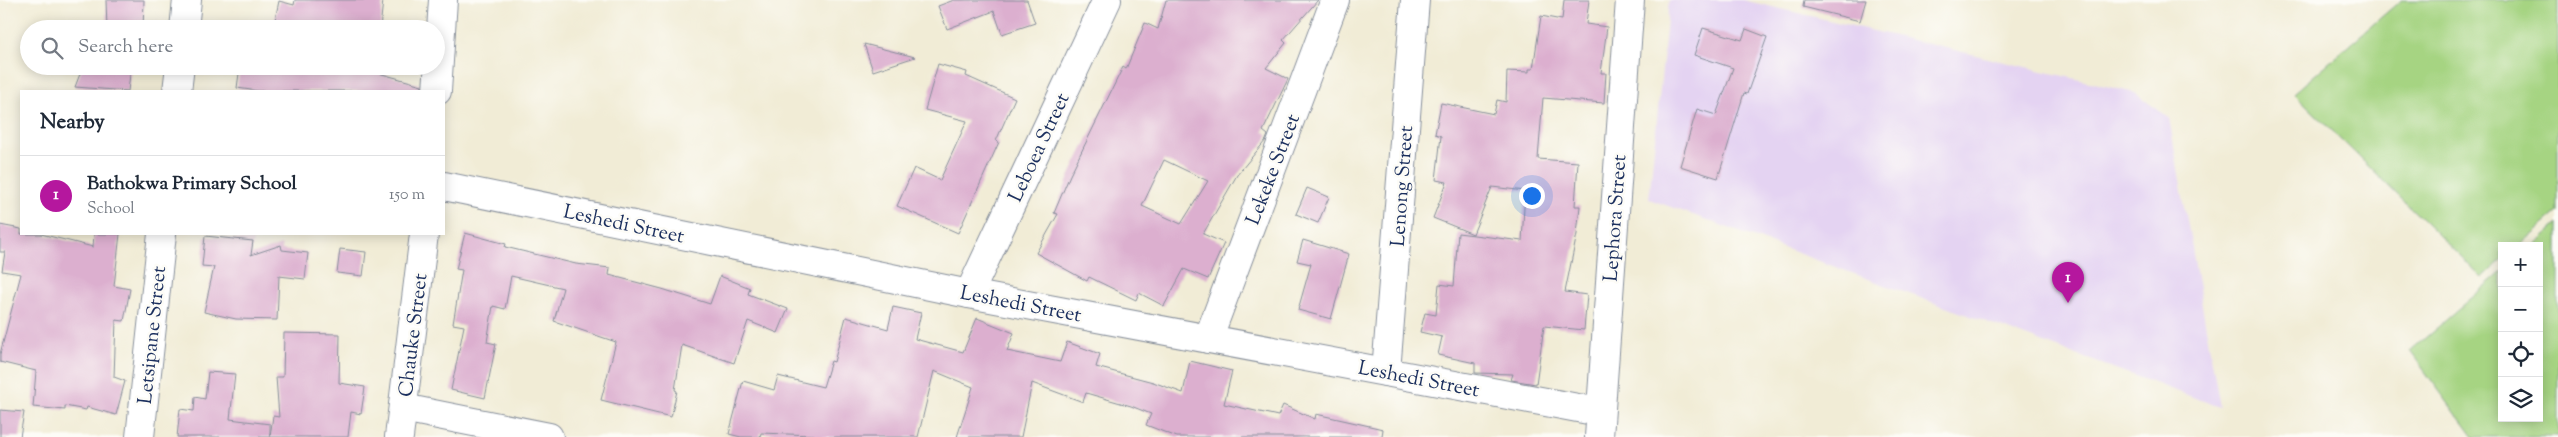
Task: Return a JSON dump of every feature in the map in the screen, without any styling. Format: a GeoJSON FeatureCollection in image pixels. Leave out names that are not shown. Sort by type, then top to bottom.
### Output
{"type":"FeatureCollection","features":[{"type":"Feature","properties":{"kind":"street"},"geometry":{"type":"LineString","coordinates":[[185,20],[187,0]]}},
{"type":"Feature","properties":{"kind":"street"},"geometry":{"type":"LineString","coordinates":[[442,20],[443,0]]}},
{"type":"Feature","properties":{"kind":"street","name":"Leboea Street"},"geometry":{"type":"LineString","coordinates":[[969,294],[1107,0]]}},
{"type":"Feature","properties":{"kind":"street","name":"Lekeke Street"},"geometry":{"type":"LineString","coordinates":[[1208,338],[1336,0]]}},
{"type":"Feature","properties":{"kind":"street","name":"Lenong Street"},"geometry":{"type":"LineString","coordinates":[[1386,372],[1415,0]]}},
{"type":"Feature","properties":{"kind":"street","name":"Lephora Street"},"geometry":{"type":"LineString","coordinates":[[1599,425],[1630,0]]}},
{"type":"Feature","properties":{"kind":"street"},"geometry":{"type":"LineString","coordinates":[[177,90],[179,75]]}},
{"type":"Feature","properties":{"kind":"street"},"geometry":{"type":"LineString","coordinates":[[437,90],[438,75]]}},
{"type":"Feature","properties":{"kind":"street","name":"Leshedi Street"},"geometry":{"type":"LineString","coordinates":[[445,186],[969,294],[1386,372],[1599,425]]}},
{"type":"Feature","properties":{"kind":"street","name":"Letsipane Street"},"geometry":{"type":"LineString","coordinates":[[140,437],[162,235]]}},
{"type":"Feature","properties":{"kind":"street","name":"Chauke Street"},"geometry":{"type":"LineString","coordinates":[[399,437],[424,235]]}},
{"type":"Feature","properties":{"kind":"street"},"geometry":{"type":"LineString","coordinates":[[403,408],[549,437]]}},
{"type":"Feature","properties":{"kind":"shaded area"},"geometry":{"type":"Polygon","coordinates":[[[1669,0],[1743,0],[2135,93],[2169,118],[2220,407],[1649,199],[1669,0]]]}},
{"type":"Feature","properties":{"kind":"green space"},"geometry":{"type":"Polygon","coordinates":[[[2401,0],[2558,0],[2558,212],[2524,242],[2498,242],[2498,264],[2482,278],[2294,93],[2401,0]]]}},
{"type":"Feature","properties":{"kind":"green space"},"geometry":{"type":"Polygon","coordinates":[[[2558,224],[2558,437],[2473,437],[2410,351],[2498,275],[2498,422],[2543,422],[2543,242],[2538,242],[2558,224]]]}},
{"type":"Feature","properties":{"kind":"building"},"geometry":{"type":"Polygon","coordinates":[[[106,0],[144,0],[143,20],[107,20],[106,0]]]}},
{"type":"Feature","properties":{"kind":"building"},"geometry":{"type":"Polygon","coordinates":[[[295,0],[383,0],[381,20],[275,20],[279,1],[294,5],[295,0]]]}},
{"type":"Feature","properties":{"kind":"building"},"geometry":{"type":"Polygon","coordinates":[[[954,0],[1027,0],[1035,23],[1002,34],[994,11],[947,29],[938,6],[954,0]]]}},
{"type":"Feature","properties":{"kind":"building"},"geometry":{"type":"Polygon","coordinates":[[[1166,0],[1318,0],[1283,40],[1286,43],[1266,68],[1288,79],[1263,131],[1268,135],[1266,140],[1237,175],[1203,234],[1224,243],[1208,279],[1184,269],[1164,306],[1139,293],[1136,300],[1089,277],[1087,281],[1036,253],[1058,214],[1054,213],[1070,175],[1123,67],[1126,69],[1145,23],[1158,29],[1166,0]],[[1164,160],[1142,206],[1181,224],[1208,181],[1164,160]]]}},
{"type":"Feature","properties":{"kind":"building"},"geometry":{"type":"Polygon","coordinates":[[[1564,0],[1589,0],[1586,24],[1607,27],[1601,73],[1606,73],[1604,103],[1543,98],[1538,159],[1578,162],[1575,206],[1580,206],[1577,234],[1565,292],[1587,295],[1584,330],[1544,326],[1536,384],[1511,380],[1513,374],[1475,373],[1475,363],[1438,355],[1442,337],[1420,332],[1425,313],[1436,315],[1439,284],[1454,286],[1458,233],[1522,241],[1525,191],[1492,187],[1473,234],[1433,218],[1447,182],[1436,180],[1441,136],[1435,134],[1441,103],[1494,114],[1497,100],[1506,102],[1507,71],[1529,72],[1529,69],[1533,69],[1541,16],[1562,20],[1564,0]]]}},
{"type":"Feature","properties":{"kind":"building"},"geometry":{"type":"Polygon","coordinates":[[[1804,0],[1866,0],[1860,21],[1803,7],[1804,0]]]}},
{"type":"Feature","properties":{"kind":"building"},"geometry":{"type":"Polygon","coordinates":[[[1703,28],[1742,40],[1746,29],[1767,37],[1747,94],[1744,93],[1718,178],[1680,166],[1697,109],[1716,115],[1733,68],[1694,55],[1703,28]]]}},
{"type":"Feature","properties":{"kind":"building"},"geometry":{"type":"Polygon","coordinates":[[[864,44],[915,57],[873,71],[864,44]]]}},
{"type":"Feature","properties":{"kind":"building"},"geometry":{"type":"Polygon","coordinates":[[[938,64],[967,72],[966,76],[1015,98],[996,141],[999,142],[958,233],[897,206],[914,168],[940,180],[967,121],[925,110],[938,64]]]}},
{"type":"Feature","properties":{"kind":"building"},"geometry":{"type":"Polygon","coordinates":[[[80,75],[130,75],[128,90],[75,87],[80,75]]]}},
{"type":"Feature","properties":{"kind":"building"},"geometry":{"type":"Polygon","coordinates":[[[239,75],[386,75],[422,85],[422,90],[251,90],[237,88],[239,75]]]}},
{"type":"Feature","properties":{"kind":"building"},"geometry":{"type":"Polygon","coordinates":[[[1307,188],[1329,197],[1318,223],[1296,214],[1307,188]]]}},
{"type":"Feature","properties":{"kind":"building"},"geometry":{"type":"Polygon","coordinates":[[[0,225],[20,229],[20,235],[45,235],[93,247],[94,235],[120,235],[114,286],[130,289],[124,321],[116,320],[114,377],[125,381],[116,415],[87,407],[86,410],[65,406],[65,410],[33,407],[36,371],[0,362],[0,354],[21,274],[2,271],[5,252],[0,252],[0,225]]]}},
{"type":"Feature","properties":{"kind":"building"},"geometry":{"type":"Polygon","coordinates":[[[465,233],[506,244],[505,247],[576,264],[610,268],[609,275],[710,304],[720,276],[750,288],[748,294],[788,309],[778,333],[748,321],[734,363],[682,345],[675,390],[677,391],[671,417],[601,400],[616,342],[554,321],[563,288],[511,276],[505,309],[493,306],[487,342],[496,344],[485,398],[451,390],[464,326],[453,324],[462,270],[456,269],[465,233]]]}},
{"type":"Feature","properties":{"kind":"building"},"geometry":{"type":"Polygon","coordinates":[[[205,236],[253,241],[251,255],[281,245],[282,250],[308,253],[305,279],[279,276],[277,320],[236,319],[204,312],[214,267],[202,266],[205,236]]]}},
{"type":"Feature","properties":{"kind":"building"},"geometry":{"type":"Polygon","coordinates":[[[1303,240],[1349,254],[1331,319],[1298,310],[1311,264],[1297,261],[1303,240]]]}},
{"type":"Feature","properties":{"kind":"building"},"geometry":{"type":"Polygon","coordinates":[[[340,249],[366,252],[363,276],[337,273],[340,249]]]}},
{"type":"Feature","properties":{"kind":"building"},"geometry":{"type":"Polygon","coordinates":[[[893,307],[921,313],[915,339],[963,352],[977,318],[1014,333],[1007,351],[1060,362],[1067,342],[1100,354],[1096,367],[1153,382],[1183,393],[1190,361],[1232,371],[1224,404],[1278,416],[1283,405],[1315,419],[1316,414],[1383,429],[1382,437],[1177,437],[1146,425],[1151,414],[1131,406],[1086,393],[1083,402],[1032,383],[1021,437],[957,437],[973,387],[934,371],[918,437],[814,437],[814,435],[761,433],[760,437],[741,437],[729,434],[743,381],[774,390],[778,376],[823,387],[831,361],[834,362],[846,317],[888,329],[893,307]]]}},
{"type":"Feature","properties":{"kind":"building"},"geometry":{"type":"Polygon","coordinates":[[[284,333],[340,334],[339,383],[365,387],[361,414],[351,412],[348,437],[270,437],[273,416],[279,417],[276,377],[283,377],[284,333]]]}},
{"type":"Feature","properties":{"kind":"building"},"geometry":{"type":"Polygon","coordinates":[[[208,372],[235,374],[230,419],[270,424],[270,437],[177,437],[180,409],[194,411],[195,397],[205,399],[208,372]]]}},
{"type":"Feature","properties":{"kind":"building"},"geometry":{"type":"Polygon","coordinates":[[[0,410],[24,412],[20,437],[0,437],[0,410]]]}},
{"type":"Feature","properties":{"kind":"place","name":"Bathokwa Primary School"},"geometry":{"type":"Point","coordinates":[2068,303]}}]}
